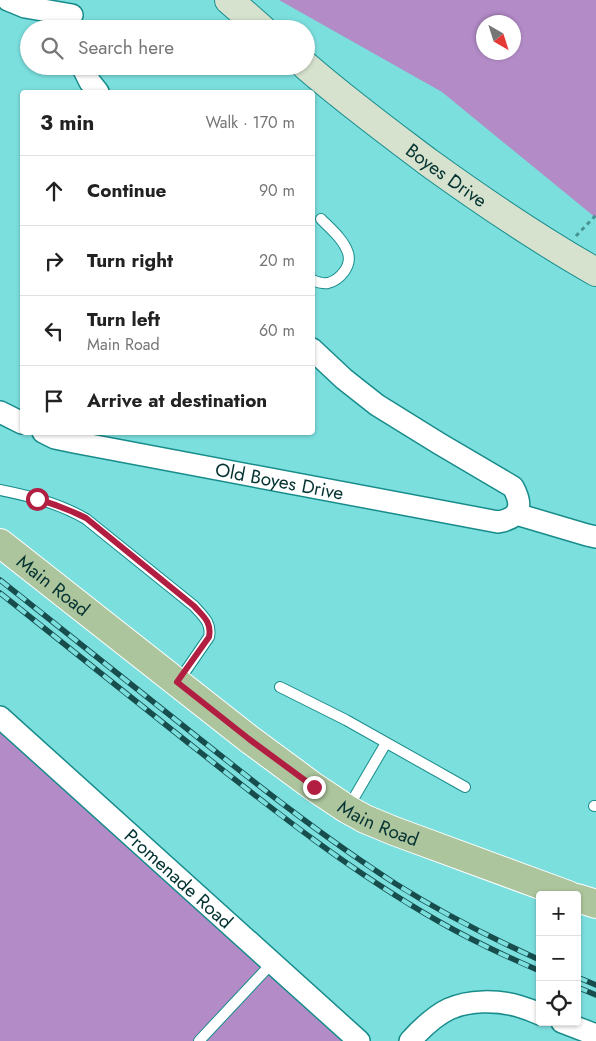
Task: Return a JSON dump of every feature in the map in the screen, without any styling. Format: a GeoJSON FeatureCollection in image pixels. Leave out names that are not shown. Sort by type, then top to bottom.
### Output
{"type":"FeatureCollection","features":[{"type":"Feature","properties":{"kind":"main road"},"geometry":{"type":"LineString","coordinates":[[229,0],[252,20]]}},
{"type":"Feature","properties":{"kind":"main road","name":"Boyes Drive"},"geometry":{"type":"LineString","coordinates":[[315,73],[400,141],[473,194],[596,272]]}},
{"type":"Feature","properties":{"kind":"main road","name":"Main Road"},"geometry":{"type":"LineString","coordinates":[[0,543],[271,755],[347,809],[394,831],[557,891]]}},
{"type":"Feature","properties":{"kind":"main road"},"geometry":{"type":"LineString","coordinates":[[581,899],[596,904]]}},
{"type":"Feature","properties":{"kind":"street"},"geometry":{"type":"LineString","coordinates":[[8,0],[25,7],[74,15]]}},
{"type":"Feature","properties":{"kind":"street"},"geometry":{"type":"LineString","coordinates":[[86,75],[96,90]]}},
{"type":"Feature","properties":{"kind":"street"},"geometry":{"type":"LineString","coordinates":[[315,352],[344,380],[377,405],[513,487],[520,504],[516,514],[596,537]]}},
{"type":"Feature","properties":{"kind":"street"},"geometry":{"type":"LineString","coordinates":[[0,412],[20,423]]}},
{"type":"Feature","properties":{"kind":"street","name":"Old Boyes Drive"},"geometry":{"type":"LineString","coordinates":[[49,435],[74,442],[498,522],[506,521],[516,514]]}},
{"type":"Feature","properties":{"kind":"street","name":"Promenade Road"},"geometry":{"type":"LineString","coordinates":[[0,717],[359,1041]]}},
{"type":"Feature","properties":{"kind":"street"},"geometry":{"type":"LineString","coordinates":[[410,1041],[429,1022],[442,1013],[470,1003],[495,1002],[518,1006],[536,1013]]}},
{"type":"Feature","properties":{"kind":"street"},"geometry":{"type":"LineString","coordinates":[[572,1026],[596,1035]]}},
{"type":"Feature","properties":{"kind":"lane"},"geometry":{"type":"LineString","coordinates":[[315,281],[323,283],[335,280],[344,271],[349,259],[345,246],[322,219]]}},
{"type":"Feature","properties":{"kind":"lane"},"geometry":{"type":"LineString","coordinates":[[0,490],[62,507],[86,518],[198,610],[209,623],[209,637],[177,682]]}},
{"type":"Feature","properties":{"kind":"lane"},"geometry":{"type":"LineString","coordinates":[[280,687],[346,720],[466,787]]}},
{"type":"Feature","properties":{"kind":"lane"},"geometry":{"type":"LineString","coordinates":[[347,809],[386,743]]}},
{"type":"Feature","properties":{"kind":"lane"},"geometry":{"type":"LineString","coordinates":[[199,1041],[272,963]]}},
{"type":"Feature","properties":{"kind":"path"},"geometry":{"type":"LineString","coordinates":[[565,254],[579,233],[596,215]]}},
{"type":"Feature","properties":{"kind":"shaded area"},"geometry":{"type":"Polygon","coordinates":[[[279,0],[596,0],[596,218],[442,92],[279,0]]]}},
{"type":"Feature","properties":{"kind":"shaded area"},"geometry":{"type":"Polygon","coordinates":[[[0,717],[359,1041],[0,1041],[0,717]]]}},
{"type":"Feature","properties":{"kind":"railway"},"geometry":{"type":"LineString","coordinates":[[0,580],[238,769],[342,848],[431,905],[485,934],[536,958]]}},
{"type":"Feature","properties":{"kind":"railway"},"geometry":{"type":"LineString","coordinates":[[0,593],[247,789],[340,859],[438,921],[488,948],[536,969]]}},
{"type":"Feature","properties":{"kind":"railway"},"geometry":{"type":"LineString","coordinates":[[581,979],[596,985]]}},
{"type":"Feature","properties":{"kind":"railway"},"geometry":{"type":"LineString","coordinates":[[581,989],[596,995]]}},
{"type":"Feature","properties":{"kind":"route"},"geometry":{"type":"LineString","coordinates":[[37,499],[62,507],[86,518],[194,606],[209,623],[209,637],[177,682],[314,787]]}}]}
